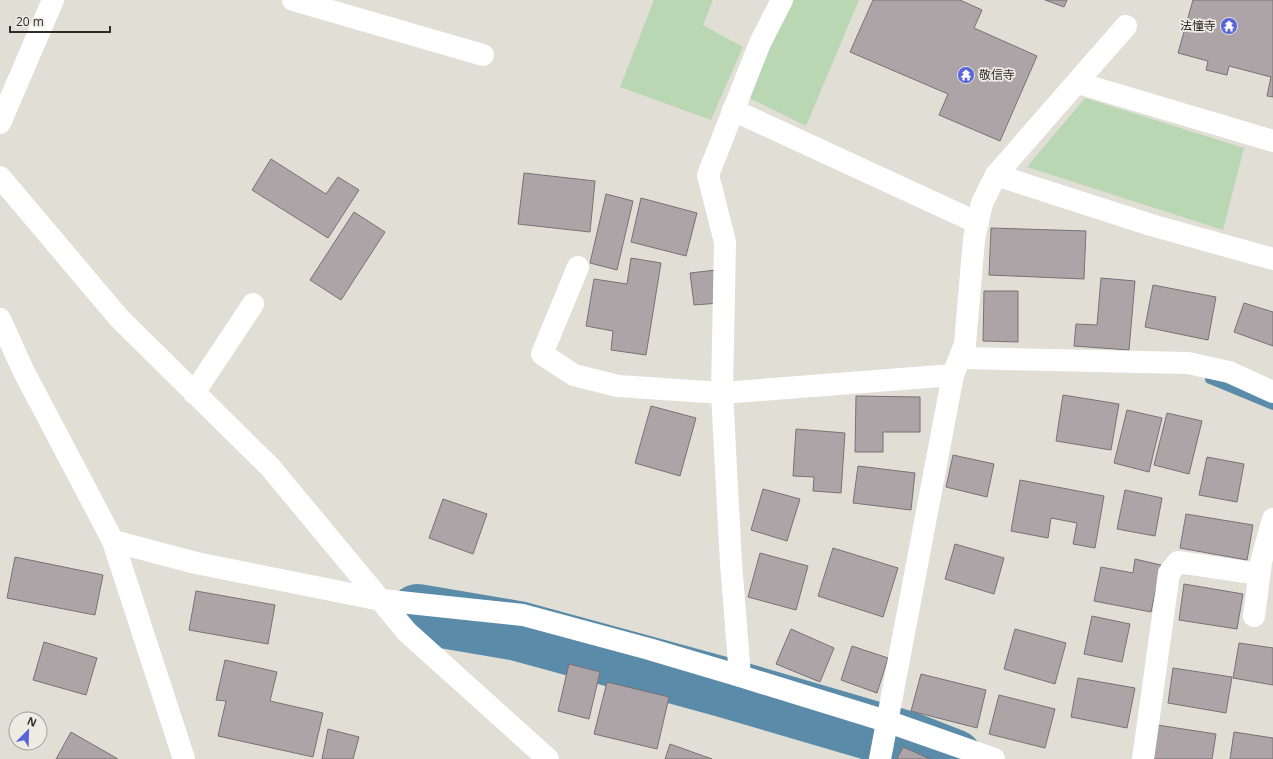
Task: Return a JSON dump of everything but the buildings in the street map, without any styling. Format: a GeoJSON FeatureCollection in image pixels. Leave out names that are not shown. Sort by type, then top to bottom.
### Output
{"type":"FeatureCollection","features":[{"type":"Feature","properties":{"kind":"street"},"geometry":{"type":"LineString","coordinates":[[0,123],[53,0]]}},
{"type":"Feature","properties":{"kind":"street"},"geometry":{"type":"LineString","coordinates":[[293,0],[482,55]]}},
{"type":"Feature","properties":{"kind":"street"},"geometry":{"type":"LineString","coordinates":[[740,676],[731,563],[722,393],[725,242],[708,175],[760,43],[782,0]]}},
{"type":"Feature","properties":{"kind":"street"},"geometry":{"type":"LineString","coordinates":[[880,759],[886,721],[957,367],[965,344],[974,239],[982,203],[996,175],[1078,83],[1126,26]]}},
{"type":"Feature","properties":{"kind":"street"},"geometry":{"type":"LineString","coordinates":[[1078,83],[1273,141]]}},
{"type":"Feature","properties":{"kind":"street"},"geometry":{"type":"LineString","coordinates":[[734,110],[978,223]]}},
{"type":"Feature","properties":{"kind":"street"},"geometry":{"type":"LineString","coordinates":[[996,175],[1151,225],[1273,259]]}},
{"type":"Feature","properties":{"kind":"street"},"geometry":{"type":"LineString","coordinates":[[0,177],[119,318],[270,467],[407,632],[548,759]]}},
{"type":"Feature","properties":{"kind":"street"},"geometry":{"type":"LineString","coordinates":[[578,267],[542,354],[574,375],[618,386],[722,393],[957,367],[1188,363],[1229,372],[1273,392]]}},
{"type":"Feature","properties":{"kind":"street"},"geometry":{"type":"LineString","coordinates":[[194,393],[253,304]]}},
{"type":"Feature","properties":{"kind":"street"},"geometry":{"type":"LineString","coordinates":[[0,319],[23,370],[113,541],[184,759]]}},
{"type":"Feature","properties":{"kind":"street"},"geometry":{"type":"LineString","coordinates":[[1254,616],[1261,562],[1273,519]]}},
{"type":"Feature","properties":{"kind":"street"},"geometry":{"type":"LineString","coordinates":[[113,541],[196,563],[381,600],[523,615],[649,649],[740,676],[886,721],[994,759]]}},
{"type":"Feature","properties":{"kind":"street"},"geometry":{"type":"LineString","coordinates":[[1143,759],[1169,572],[1178,562],[1259,574]]}},
{"type":"Feature","properties":{"kind":"green space"},"geometry":{"type":"Polygon","coordinates":[[[654,0],[713,0],[703,25],[743,47],[711,120],[620,87],[654,0]]]}},
{"type":"Feature","properties":{"kind":"green space"},"geometry":{"type":"Polygon","coordinates":[[[792,0],[859,0],[806,126],[747,97],[792,0]]]}},
{"type":"Feature","properties":{"kind":"green space"},"geometry":{"type":"Polygon","coordinates":[[[1085,98],[1244,148],[1223,230],[1027,167],[1085,98]]]}},
{"type":"Feature","properties":{"kind":"waterway"},"geometry":{"type":"LineString","coordinates":[[1210,379],[1273,405]]}},
{"type":"Feature","properties":{"kind":"waterway"},"geometry":{"type":"LineString","coordinates":[[418,614],[518,631],[723,687],[907,741],[953,759]]}},
{"type":"Feature","properties":{"kind":"place","name":"法憧寺"},"geometry":{"type":"Point","coordinates":[1229,26]}},
{"type":"Feature","properties":{"kind":"place","name":"敬信寺"},"geometry":{"type":"Point","coordinates":[966,75]}}]}
